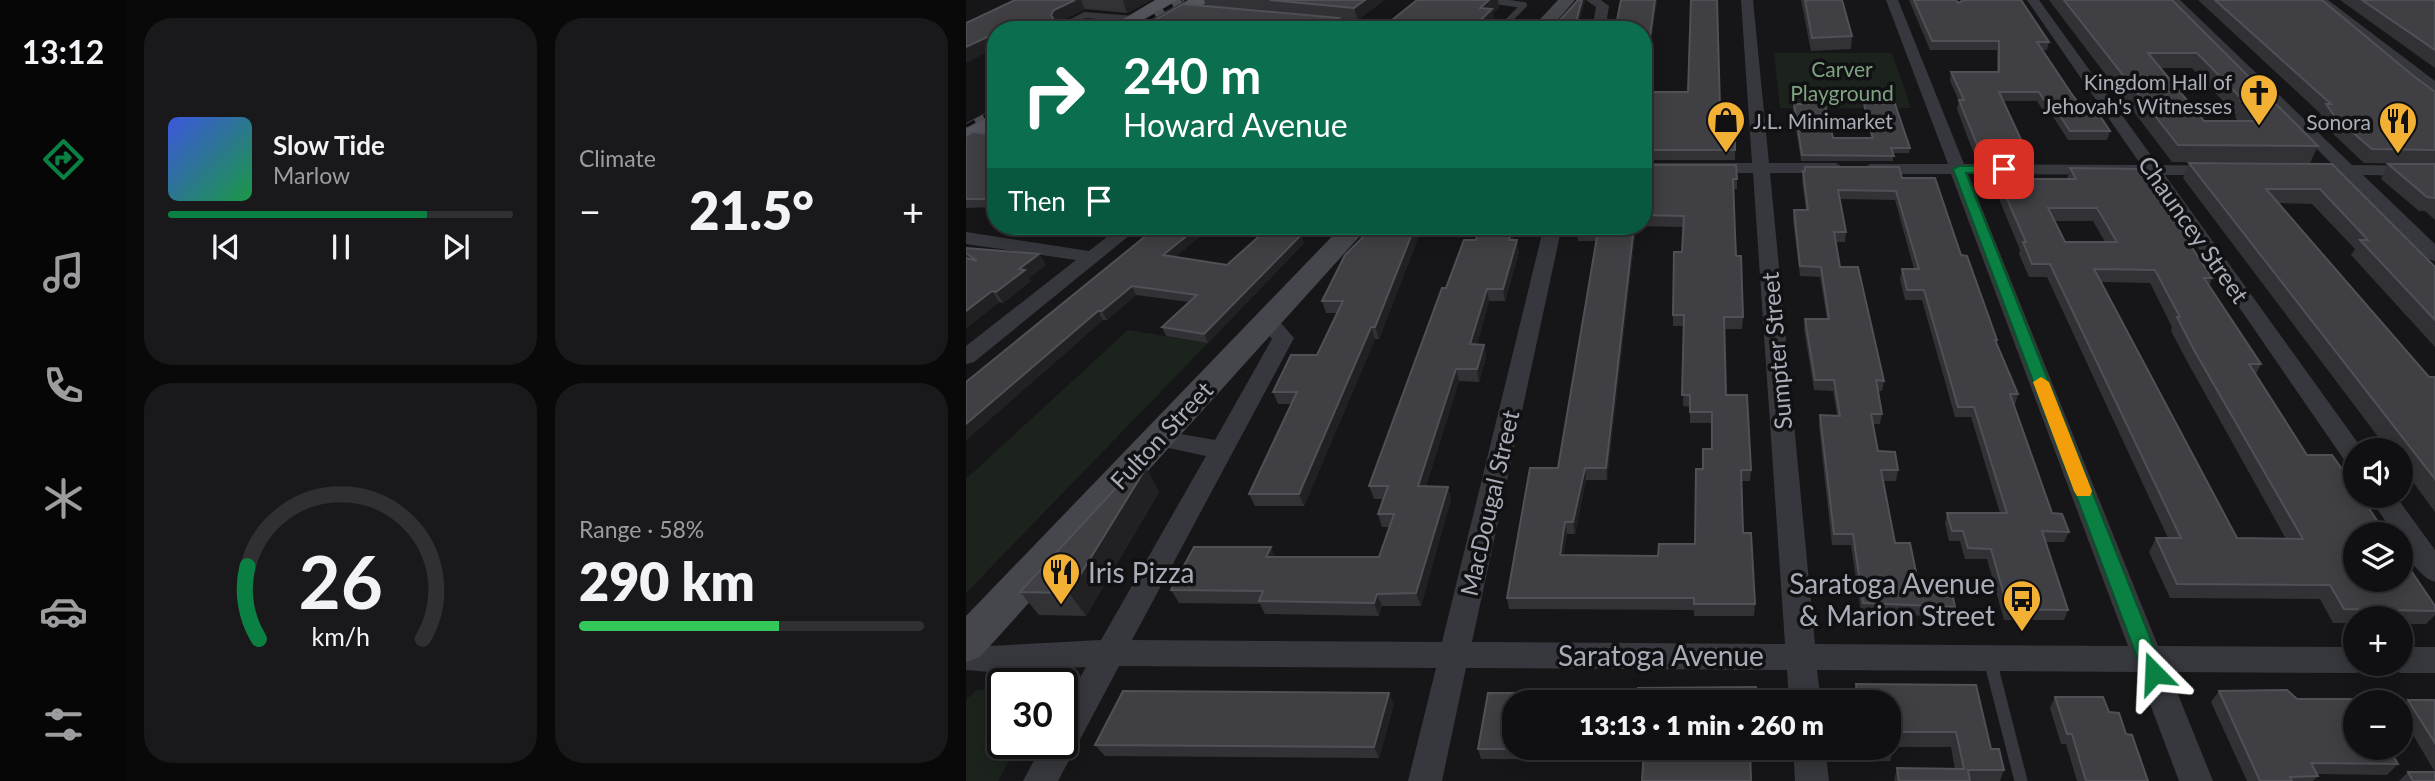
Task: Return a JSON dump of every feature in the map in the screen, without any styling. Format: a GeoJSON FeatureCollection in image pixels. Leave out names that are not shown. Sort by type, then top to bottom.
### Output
{"type":"FeatureCollection","features":[{"type":"Feature","properties":{"kind":"main road"},"geometry":{"type":"LineString","coordinates":[[1547,21],[1567,0]]}},
{"type":"Feature","properties":{"kind":"main road"},"geometry":{"type":"LineString","coordinates":[[1150,21],[1189,6]]}},
{"type":"Feature","properties":{"kind":"main road","name":"Fulton Street"},"geometry":{"type":"LineString","coordinates":[[966,644],[1347,235]]}},
{"type":"Feature","properties":{"kind":"street"},"geometry":{"type":"LineString","coordinates":[[1592,0],[1603,6],[1600,21]]}},
{"type":"Feature","properties":{"kind":"street","name":"Sumpter Street"},"geometry":{"type":"LineString","coordinates":[[1747,0],[1804,690]]}},
{"type":"Feature","properties":{"kind":"street"},"geometry":{"type":"LineString","coordinates":[[1892,0],[2196,781]]}},
{"type":"Feature","properties":{"kind":"street","name":"Chauncey Street"},"geometry":{"type":"LineString","coordinates":[[2033,0],[2343,440]]}},
{"type":"Feature","properties":{"kind":"street"},"geometry":{"type":"LineString","coordinates":[[2173,0],[2435,256]]}},
{"type":"Feature","properties":{"kind":"street"},"geometry":{"type":"LineString","coordinates":[[2320,0],[2435,88]]}},
{"type":"Feature","properties":{"kind":"street"},"geometry":{"type":"LineString","coordinates":[[1652,168],[2238,170]]}},
{"type":"Feature","properties":{"kind":"street"},"geometry":{"type":"LineString","coordinates":[[2290,170],[2435,171]]}},
{"type":"Feature","properties":{"kind":"street"},"geometry":{"type":"LineString","coordinates":[[966,357],[1121,235]]}},
{"type":"Feature","properties":{"kind":"street","name":"MacDougal Street"},"geometry":{"type":"LineString","coordinates":[[1424,781],[1551,235]]}},
{"type":"Feature","properties":{"kind":"street"},"geometry":{"type":"LineString","coordinates":[[966,238],[1093,257]]}},
{"type":"Feature","properties":{"kind":"street"},"geometry":{"type":"LineString","coordinates":[[1078,710],[1283,338],[1267,320]]}},
{"type":"Feature","properties":{"kind":"street"},"geometry":{"type":"LineString","coordinates":[[1158,438],[1222,450]]}},
{"type":"Feature","properties":{"kind":"street"},"geometry":{"type":"LineString","coordinates":[[2390,508],[2435,571]]}},
{"type":"Feature","properties":{"kind":"street","name":"Saratoga Avenue"},"geometry":{"type":"LineString","coordinates":[[966,657],[990,659],[1109,653],[2343,660]]}},
{"type":"Feature","properties":{"kind":"street"},"geometry":{"type":"LineString","coordinates":[[2413,660],[2435,660]]}},
{"type":"Feature","properties":{"kind":"street"},"geometry":{"type":"LineString","coordinates":[[1040,781],[1052,759]]}},
{"type":"Feature","properties":{"kind":"street"},"geometry":{"type":"LineString","coordinates":[[1810,760],[1812,781]]}},
{"type":"Feature","properties":{"kind":"lane"},"geometry":{"type":"LineString","coordinates":[[1487,0],[1524,5],[1508,21]]}},
{"type":"Feature","properties":{"kind":"lane"},"geometry":{"type":"LineString","coordinates":[[1074,21],[1085,15],[1104,21]]}},
{"type":"Feature","properties":{"kind":"lane"},"geometry":{"type":"LineString","coordinates":[[1990,657],[2021,781]]}},
{"type":"Feature","properties":{"kind":"green space","name":"Carver Playground"},"geometry":{"type":"Polygon","coordinates":[[[1774,53],[1892,53],[1911,108],[1780,108],[1774,53]]]}},
{"type":"Feature","properties":{"kind":"green space"},"geometry":{"type":"Polygon","coordinates":[[[1128,330],[1208,343],[966,593],[966,479],[1128,330]]]}},
{"type":"Feature","properties":{"kind":"green space"},"geometry":{"type":"Polygon","coordinates":[[[987,689],[987,759],[1010,759],[998,781],[966,781],[966,700],[976,690],[987,689]]]}},
{"type":"Feature","properties":{"kind":"building"},"geometry":{"type":"Polygon","coordinates":[[[1015,0],[1075,0],[1054,10],[1051,15],[1054,20],[1060,21],[987,21],[987,37],[966,47],[966,23],[1015,0]]]}},
{"type":"Feature","properties":{"kind":"building"},"geometry":{"type":"Polygon","coordinates":[[[1270,0],[1365,0],[1354,8],[1270,0]]]}},
{"type":"Feature","properties":{"kind":"building"},"geometry":{"type":"Polygon","coordinates":[[[1417,0],[1489,0],[1480,8],[1492,9],[1479,21],[1391,21],[1417,0]]]}},
{"type":"Feature","properties":{"kind":"building"},"geometry":{"type":"Polygon","coordinates":[[[1578,0],[1582,0],[1576,21],[1559,21],[1578,0]]]}},
{"type":"Feature","properties":{"kind":"building"},"geometry":{"type":"Polygon","coordinates":[[[1621,0],[1655,0],[1652,22],[1617,21],[1621,0]]]}},
{"type":"Feature","properties":{"kind":"building"},"geometry":{"type":"Polygon","coordinates":[[[1691,0],[1717,0],[1720,107],[1735,107],[1735,150],[1652,150],[1652,92],[1688,92],[1691,0]]]}},
{"type":"Feature","properties":{"kind":"building"},"geometry":{"type":"Polygon","coordinates":[[[1805,0],[1842,0],[1852,36],[1812,38],[1805,0]]]}},
{"type":"Feature","properties":{"kind":"building"},"geometry":{"type":"Polygon","coordinates":[[[1914,0],[1956,0],[1958,3],[1964,0],[2021,0],[2049,42],[2037,42],[2071,93],[2077,101],[2090,101],[2110,131],[2070,131],[2050,100],[2044,100],[2039,92],[1999,92],[2024,146],[2011,146],[2014,152],[1985,152],[1983,147],[1978,147],[1959,100],[1964,100],[1951,72],[1999,72],[1999,41],[1932,41],[1914,0]]]}},
{"type":"Feature","properties":{"kind":"building"},"geometry":{"type":"Polygon","coordinates":[[[2064,0],[2172,0],[2318,146],[2178,145],[2064,0]],[[2148,53],[2204,121],[2261,121],[2241,101],[2244,101],[2197,53],[2148,53]]]}},
{"type":"Feature","properties":{"kind":"building"},"geometry":{"type":"Polygon","coordinates":[[[2215,0],[2322,0],[2435,92],[2435,150],[2372,149],[2336,118],[2326,104],[2331,104],[2215,0]]]}},
{"type":"Feature","properties":{"kind":"building"},"geometry":{"type":"Polygon","coordinates":[[[2362,0],[2435,0],[2435,50],[2362,0]]]}},
{"type":"Feature","properties":{"kind":"building"},"geometry":{"type":"Polygon","coordinates":[[[1183,4],[1339,18],[1335,21],[1153,21],[1183,4]]]}},
{"type":"Feature","properties":{"kind":"building"},"geometry":{"type":"Polygon","coordinates":[[[1794,104],[1825,104],[1833,138],[1873,138],[1864,104],[1895,104],[1910,148],[1891,148],[1894,156],[1802,155],[1794,104]]]}},
{"type":"Feature","properties":{"kind":"building"},"geometry":{"type":"Polygon","coordinates":[[[973,132],[987,134],[987,199],[966,199],[966,136],[973,132]]]}},
{"type":"Feature","properties":{"kind":"building"},"geometry":{"type":"Polygon","coordinates":[[[2189,163],[2332,164],[2435,267],[2435,320],[2360,240],[2368,240],[2320,189],[2266,189],[2429,377],[2435,377],[2435,479],[2413,451],[2413,438],[2403,438],[2189,163]]]}},
{"type":"Feature","properties":{"kind":"building"},"geometry":{"type":"Polygon","coordinates":[[[2388,164],[2435,164],[2435,198],[2427,197],[2388,164]]]}},
{"type":"Feature","properties":{"kind":"building"},"geometry":{"type":"Polygon","coordinates":[[[1652,165],[1736,165],[1737,179],[1733,179],[1736,256],[1741,256],[1743,317],[1724,317],[1726,395],[1747,395],[1751,470],[1741,470],[1743,533],[1751,533],[1755,604],[1694,604],[1694,598],[1507,598],[1530,468],[1558,468],[1597,235],[1633,235],[1606,468],[1585,468],[1573,522],[1565,522],[1560,555],[1658,556],[1659,544],[1695,544],[1696,469],[1703,469],[1703,449],[1712,449],[1712,412],[1690,412],[1690,395],[1682,395],[1684,315],[1673,315],[1674,252],[1682,252],[1684,216],[1652,215],[1652,165]]]}},
{"type":"Feature","properties":{"kind":"building"},"geometry":{"type":"Polygon","coordinates":[[[1992,165],[2022,165],[2029,179],[2076,179],[2070,168],[2140,169],[2212,278],[2204,278],[2261,364],[2249,364],[2307,455],[2332,455],[2343,471],[2343,508],[2369,508],[2378,522],[2343,522],[2343,592],[2413,592],[2413,574],[2435,606],[2435,611],[2413,611],[2413,606],[2343,607],[2330,585],[2177,584],[2156,538],[2181,538],[2050,264],[2032,264],[2023,242],[2026,242],[1992,165]],[[2048,208],[2065,242],[2117,242],[2097,208],[2048,208]],[[2094,269],[2237,538],[2303,539],[2194,350],[2155,270],[2094,269]]]}},
{"type":"Feature","properties":{"kind":"building"},"geometry":{"type":"Polygon","coordinates":[[[1805,167],[1899,167],[1902,178],[1935,178],[1961,255],[1967,256],[1995,340],[2018,394],[2010,394],[2052,513],[2062,514],[2069,532],[2042,531],[2068,610],[2008,609],[1991,549],[1968,548],[1963,531],[1952,531],[1947,513],[2007,513],[1974,407],[1958,407],[1924,290],[1907,290],[1902,269],[1919,269],[1896,191],[1838,190],[1846,232],[1834,232],[1840,267],[1858,267],[1884,381],[1876,380],[1882,414],[1871,414],[1878,451],[1895,452],[1898,470],[1881,470],[1895,543],[1910,543],[1918,582],[1950,583],[1955,607],[1863,603],[1853,534],[1834,534],[1820,415],[1840,416],[1834,380],[1815,380],[1805,319],[1829,319],[1821,267],[1800,266],[1794,210],[1808,210],[1803,171],[1805,167]]]}},
{"type":"Feature","properties":{"kind":"building"},"geometry":{"type":"Polygon","coordinates":[[[1147,235],[1188,235],[1163,255],[1227,265],[1260,235],[1301,235],[1204,334],[1162,327],[1197,295],[1132,286],[1102,311],[1098,311],[966,424],[966,382],[1147,235]]]}},
{"type":"Feature","properties":{"kind":"building"},"geometry":{"type":"Polygon","coordinates":[[[1365,235],[1411,235],[1375,327],[1371,327],[1299,494],[1249,494],[1297,392],[1273,392],[1291,355],[1317,355],[1343,301],[1322,301],[1345,255],[1365,235]]]}},
{"type":"Feature","properties":{"kind":"building"},"geometry":{"type":"Polygon","coordinates":[[[1477,235],[1510,235],[1509,240],[1517,240],[1503,289],[1487,289],[1470,344],[1484,345],[1477,369],[1456,369],[1418,486],[1448,487],[1416,593],[1377,594],[1374,603],[1259,601],[1263,591],[1171,590],[1194,547],[1271,547],[1266,557],[1379,557],[1394,514],[1378,514],[1388,486],[1369,486],[1442,288],[1446,288],[1464,240],[1476,240],[1477,235]]]}},
{"type":"Feature","properties":{"kind":"building"},"geometry":{"type":"Polygon","coordinates":[[[966,248],[1039,254],[1019,269],[1025,270],[966,311],[966,258],[977,261],[966,253],[966,248]]]}},
{"type":"Feature","properties":{"kind":"building"},"geometry":{"type":"Polygon","coordinates":[[[1139,463],[1146,468],[1069,593],[1020,592],[1139,463]]]}},
{"type":"Feature","properties":{"kind":"building"},"geometry":{"type":"Polygon","coordinates":[[[1856,684],[1976,685],[1991,749],[1999,749],[2004,770],[1968,770],[1970,781],[1899,781],[1897,768],[1964,769],[1956,732],[1901,732],[1901,690],[1857,690],[1856,684]]]}},
{"type":"Feature","properties":{"kind":"building"},"geometry":{"type":"Polygon","coordinates":[[[1756,687],[1756,690],[1638,690],[1756,687]]]}},
{"type":"Feature","properties":{"kind":"building"},"geometry":{"type":"Polygon","coordinates":[[[2287,690],[2297,699],[2343,699],[2343,760],[2396,760],[2398,764],[2311,763],[2318,776],[2290,777],[2292,781],[2260,781],[2219,691],[2287,690]]]}},
{"type":"Feature","properties":{"kind":"building"},"geometry":{"type":"Polygon","coordinates":[[[1123,691],[1389,693],[1374,747],[1095,745],[1123,691]]]}},
{"type":"Feature","properties":{"kind":"building"},"geometry":{"type":"Polygon","coordinates":[[[1488,693],[1502,693],[1502,749],[1478,749],[1488,693]]]}},
{"type":"Feature","properties":{"kind":"building"},"geometry":{"type":"Polygon","coordinates":[[[2055,697],[2103,697],[2109,712],[2119,713],[2126,734],[2132,735],[2148,781],[2086,781],[2072,734],[2067,734],[2055,697]]]}},
{"type":"Feature","properties":{"kind":"building"},"geometry":{"type":"Polygon","coordinates":[[[2413,700],[2435,700],[2435,743],[2413,708],[2413,700]]]}},
{"type":"Feature","properties":{"kind":"building"},"geometry":{"type":"Polygon","coordinates":[[[1643,760],[1750,760],[1751,781],[1642,781],[1643,760]]]}},
{"type":"Feature","properties":{"kind":"building"},"geometry":{"type":"Polygon","coordinates":[[[2408,772],[2435,772],[2435,781],[2413,781],[2408,772]]]}},
{"type":"Feature","properties":{"kind":"railway"},"geometry":{"type":"LineString","coordinates":[[1145,21],[1182,0]]}},
{"type":"Feature","properties":{"kind":"railway"},"geometry":{"type":"LineString","coordinates":[[966,126],[987,115]]}},
{"type":"Feature","properties":{"kind":"slow traffic"},"geometry":{"type":"LineString","coordinates":[[2041,382],[2083,491]]}},
{"type":"Feature","properties":{"kind":"place","name":"Kingdom Hall of Jehovah's Witnesses"},"geometry":{"type":"Point","coordinates":[2259,127]}},
{"type":"Feature","properties":{"kind":"place","name":"J.L. Minimarket"},"geometry":{"type":"Point","coordinates":[1726,154]}},
{"type":"Feature","properties":{"kind":"place","name":"Sonora"},"geometry":{"type":"Point","coordinates":[2398,155]}},
{"type":"Feature","properties":{"kind":"place","name":"Iris Pizza"},"geometry":{"type":"Point","coordinates":[1061,606]}},
{"type":"Feature","properties":{"kind":"place","name":"Saratoga Avenue & Marion Street"},"geometry":{"type":"Point","coordinates":[2022,633]}},
{"type":"Feature","properties":{"kind":"route"},"geometry":{"type":"LineString","coordinates":[[2004,169],[1959,169],[2154,673]]}}]}
